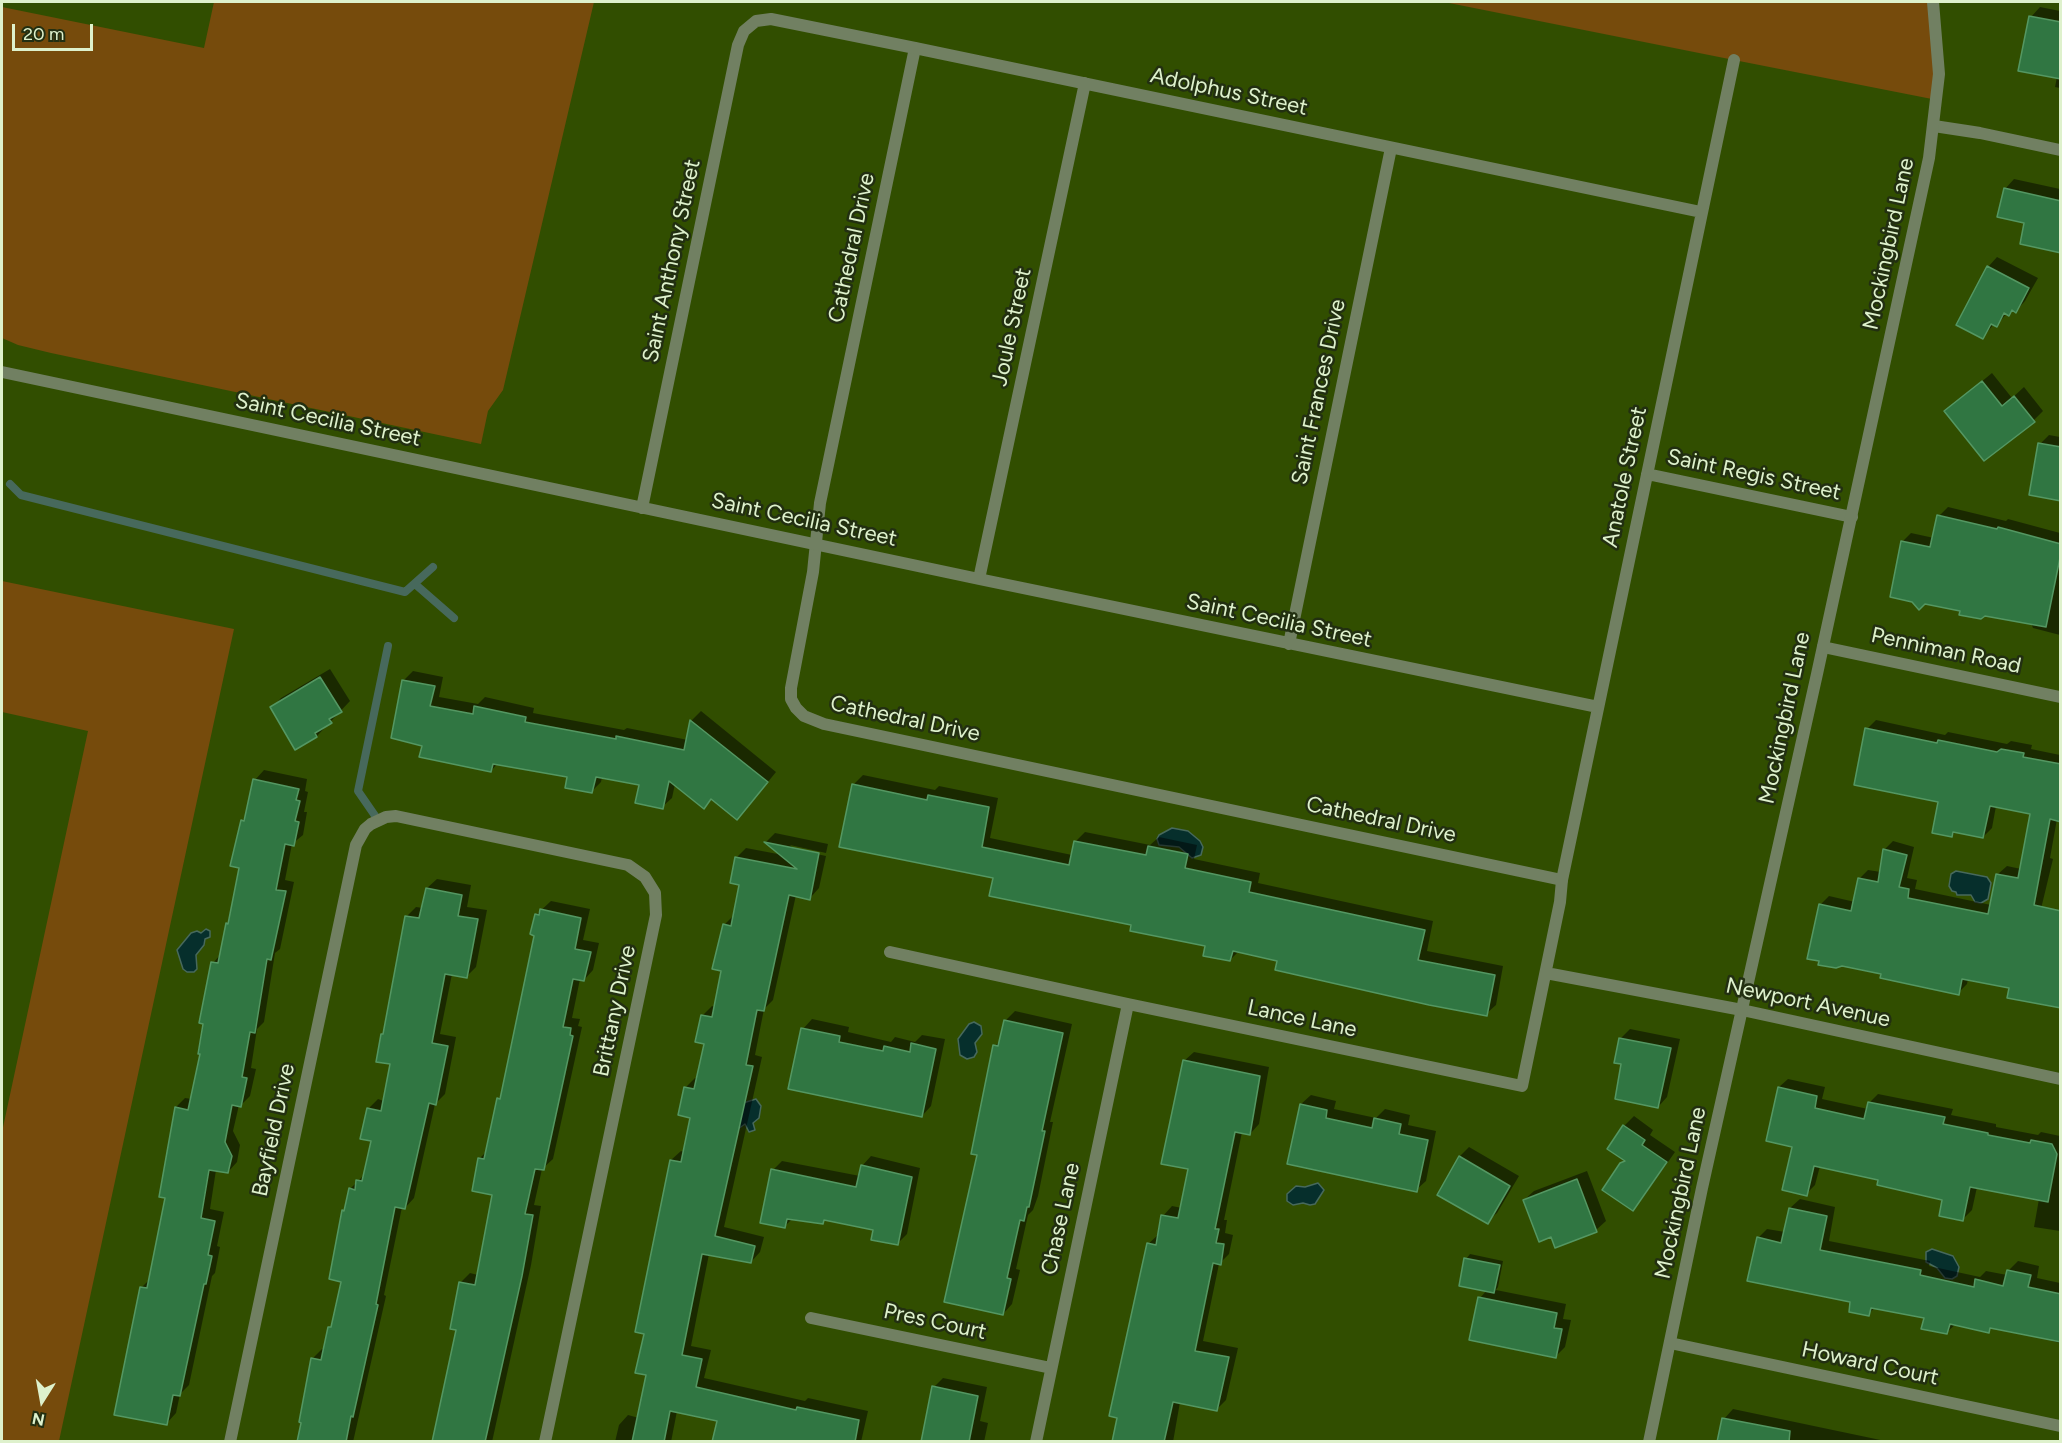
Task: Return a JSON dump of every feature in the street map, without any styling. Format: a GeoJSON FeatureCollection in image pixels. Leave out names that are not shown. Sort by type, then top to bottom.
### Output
{"type":"FeatureCollection","features":[{"type":"Feature","properties":{"kind":"street","name":"Mockingbird Lane"},"geometry":{"type":"LineString","coordinates":[[1649,1442],[1926,170],[1934,126],[1939,74],[1933,2]]}},
{"type":"Feature","properties":{"kind":"street","name":"Adolphus Street"},"geometry":{"type":"LineString","coordinates":[[749,25],[771,19],[1701,212]]}},
{"type":"Feature","properties":{"kind":"street","name":"Saint Anthony Street"},"geometry":{"type":"LineString","coordinates":[[642,508],[738,45],[749,25]]}},
{"type":"Feature","properties":{"kind":"street","name":"Cathedral Drive"},"geometry":{"type":"LineString","coordinates":[[915,48],[820,503],[813,572],[791,687],[791,699],[796,708],[813,721],[1562,880]]}},
{"type":"Feature","properties":{"kind":"street","name":"Anatole Street"},"geometry":{"type":"LineString","coordinates":[[1560,902],[1562,880],[1734,60]]}},
{"type":"Feature","properties":{"kind":"street","name":"Joule Street"},"geometry":{"type":"LineString","coordinates":[[980,579],[1085,83]]}},
{"type":"Feature","properties":{"kind":"street"},"geometry":{"type":"LineString","coordinates":[[1934,126],[2061,150]]}},
{"type":"Feature","properties":{"kind":"street","name":"Saint Frances Drive"},"geometry":{"type":"LineString","coordinates":[[1289,644],[1391,148]]}},
{"type":"Feature","properties":{"kind":"street","name":"Saint Cecilia Street"},"geometry":{"type":"LineString","coordinates":[[2,372],[1289,644],[1598,707]]}},
{"type":"Feature","properties":{"kind":"street","name":"Saint Regis Street"},"geometry":{"type":"LineString","coordinates":[[1647,474],[1852,517]]}},
{"type":"Feature","properties":{"kind":"street","name":"Penniman Road"},"geometry":{"type":"LineString","coordinates":[[1823,647],[2061,697]]}},
{"type":"Feature","properties":{"kind":"street","name":"Brittany Drive"},"geometry":{"type":"LineString","coordinates":[[365,829],[378,820],[396,816],[620,863],[637,870],[651,884],[655,893],[656,915],[545,1442]]}},
{"type":"Feature","properties":{"kind":"street","name":"Bayfield Drive"},"geometry":{"type":"LineString","coordinates":[[230,1442],[354,854],[365,829]]}},
{"type":"Feature","properties":{"kind":"street","name":"Lance Lane"},"geometry":{"type":"LineString","coordinates":[[890,952],[1522,1086],[1560,902]]}},
{"type":"Feature","properties":{"kind":"street","name":"Newport Avenue"},"geometry":{"type":"LineString","coordinates":[[1546,973],[1742,1010],[2061,1079]]}},
{"type":"Feature","properties":{"kind":"street","name":"Chase Lane"},"geometry":{"type":"LineString","coordinates":[[1036,1442],[1128,1004]]}},
{"type":"Feature","properties":{"kind":"street","name":"Pres Court"},"geometry":{"type":"LineString","coordinates":[[811,1317],[1051,1368]]}},
{"type":"Feature","properties":{"kind":"street","name":"Howard Court"},"geometry":{"type":"LineString","coordinates":[[1670,1343],[2061,1426]]}},
{"type":"Feature","properties":{"kind":"shaded area"},"geometry":{"type":"Polygon","coordinates":[[[214,2],[594,2],[503,390],[488,411],[481,444],[51,353],[18,345],[2,338],[2,7],[204,48],[214,2]]]}},
{"type":"Feature","properties":{"kind":"shaded area"},"geometry":{"type":"Polygon","coordinates":[[[1444,2],[1933,2],[1937,100],[1734,60],[1444,2]]]}},
{"type":"Feature","properties":{"kind":"shaded area"},"geometry":{"type":"Polygon","coordinates":[[[2,581],[234,629],[59,1441],[2,1441],[2,1132],[88,731],[2,712],[2,581]]]}},
{"type":"Feature","properties":{"kind":"water"},"geometry":{"type":"Polygon","coordinates":[[[1172,828],[1188,831],[1200,841],[1203,847],[1201,855],[1192,858],[1179,847],[1159,845],[1157,839],[1159,835],[1172,828]]]}},
{"type":"Feature","properties":{"kind":"water"},"geometry":{"type":"Polygon","coordinates":[[[1956,871],[1987,877],[1991,883],[1988,899],[1981,903],[1975,902],[1971,895],[1957,895],[1952,891],[1949,886],[1951,874],[1956,871]]]}},
{"type":"Feature","properties":{"kind":"water"},"geometry":{"type":"Polygon","coordinates":[[[206,929],[210,931],[210,937],[205,939],[204,945],[196,955],[197,969],[194,972],[187,972],[183,969],[177,950],[191,933],[197,931],[201,933],[206,929]]]}},
{"type":"Feature","properties":{"kind":"water"},"geometry":{"type":"Polygon","coordinates":[[[974,1022],[981,1026],[982,1034],[975,1043],[977,1052],[974,1057],[967,1059],[960,1055],[958,1039],[969,1024],[974,1022]]]}},
{"type":"Feature","properties":{"kind":"water"},"geometry":{"type":"Polygon","coordinates":[[[756,1099],[761,1106],[759,1118],[753,1123],[755,1130],[749,1132],[745,1124],[738,1129],[743,1103],[756,1099]]]}},
{"type":"Feature","properties":{"kind":"water"},"geometry":{"type":"Polygon","coordinates":[[[1318,1183],[1324,1190],[1315,1204],[1293,1205],[1287,1201],[1287,1194],[1296,1186],[1305,1187],[1318,1183]]]}},
{"type":"Feature","properties":{"kind":"water"},"geometry":{"type":"Polygon","coordinates":[[[1932,1249],[1953,1256],[1959,1267],[1957,1276],[1952,1279],[1945,1278],[1937,1268],[1926,1262],[1926,1252],[1932,1249]]]}},
{"type":"Feature","properties":{"kind":"building"},"geometry":{"type":"Polygon","coordinates":[[[2029,16],[2061,22],[2061,79],[2018,71],[2029,16]]]}},
{"type":"Feature","properties":{"kind":"building"},"geometry":{"type":"Polygon","coordinates":[[[2004,188],[2061,201],[2061,253],[2020,244],[2024,223],[1997,217],[2004,188]]]}},
{"type":"Feature","properties":{"kind":"building"},"geometry":{"type":"Polygon","coordinates":[[[1987,266],[2029,288],[2016,313],[2012,310],[2009,316],[2004,313],[1997,327],[1991,324],[1983,339],[1956,325],[1987,266]]]}},
{"type":"Feature","properties":{"kind":"building"},"geometry":{"type":"Polygon","coordinates":[[[1982,381],[2002,406],[2014,396],[2035,422],[1984,461],[1944,411],[1982,381]]]}},
{"type":"Feature","properties":{"kind":"building"},"geometry":{"type":"Polygon","coordinates":[[[2038,443],[2061,447],[2061,501],[2029,495],[2038,443]]]}},
{"type":"Feature","properties":{"kind":"building"},"geometry":{"type":"Polygon","coordinates":[[[1937,515],[1997,529],[1998,527],[2061,544],[2046,627],[1985,616],[1981,619],[1959,615],[1960,611],[1925,604],[1919,610],[1912,602],[1890,597],[1901,541],[1930,547],[1937,515]]]}},
{"type":"Feature","properties":{"kind":"building"},"geometry":{"type":"Polygon","coordinates":[[[320,677],[342,712],[329,719],[332,723],[315,733],[317,737],[295,750],[270,707],[320,677]]]}},
{"type":"Feature","properties":{"kind":"building"},"geometry":{"type":"Polygon","coordinates":[[[402,680],[435,686],[430,706],[473,714],[474,706],[526,717],[525,722],[616,739],[616,736],[684,750],[690,720],[768,782],[737,820],[711,799],[704,809],[669,781],[663,809],[635,803],[639,785],[596,777],[592,793],[565,788],[567,777],[493,764],[491,772],[419,757],[422,746],[391,738],[402,680]]]}},
{"type":"Feature","properties":{"kind":"building"},"geometry":{"type":"Polygon","coordinates":[[[1865,728],[1937,743],[1938,740],[1997,752],[2001,749],[2024,753],[2023,757],[2061,764],[2061,822],[2050,819],[2034,905],[2061,911],[2061,1008],[2007,998],[2009,988],[1962,979],[1959,995],[1880,978],[1881,974],[1842,966],[1836,968],[1818,965],[1819,961],[1807,959],[1819,904],[1851,911],[1858,878],[1878,882],[1883,849],[1907,855],[1899,887],[1909,889],[1908,898],[1988,914],[1996,874],[2018,878],[2030,814],[1990,806],[1983,838],[1953,832],[1952,837],[1932,833],[1938,802],[1854,785],[1865,728]]]}},
{"type":"Feature","properties":{"kind":"building"},"geometry":{"type":"Polygon","coordinates":[[[253,779],[299,789],[296,800],[300,801],[295,821],[299,822],[294,846],[285,844],[276,890],[286,891],[271,960],[267,959],[255,1033],[250,1032],[242,1077],[247,1078],[241,1107],[232,1105],[225,1142],[232,1156],[228,1173],[209,1170],[201,1218],[215,1221],[208,1255],[212,1256],[180,1396],[173,1395],[167,1425],[114,1415],[140,1287],[147,1288],[165,1198],[159,1197],[175,1107],[188,1110],[200,1054],[198,1054],[203,1024],[199,1023],[211,962],[218,963],[226,923],[228,924],[239,868],[230,866],[241,820],[244,821],[253,779]]]}},
{"type":"Feature","properties":{"kind":"building"},"geometry":{"type":"Polygon","coordinates":[[[852,784],[927,800],[928,795],[989,807],[982,847],[1069,865],[1074,841],[1146,855],[1148,846],[1188,854],[1185,868],[1251,882],[1249,892],[1425,930],[1418,960],[1495,975],[1487,1016],[1275,970],[1277,961],[1233,951],[1230,961],[1203,956],[1205,946],[1130,931],[1131,925],[989,896],[993,878],[839,847],[852,784]]]}},
{"type":"Feature","properties":{"kind":"building"},"geometry":{"type":"Polygon","coordinates":[[[764,842],[819,853],[810,900],[789,895],[764,1011],[757,1010],[746,1065],[753,1066],[715,1236],[755,1246],[751,1263],[702,1254],[682,1355],[702,1359],[696,1387],[796,1410],[797,1407],[859,1420],[855,1442],[712,1442],[717,1421],[670,1411],[664,1442],[632,1442],[646,1375],[635,1373],[644,1334],[635,1332],[670,1160],[681,1162],[690,1118],[678,1115],[684,1087],[694,1089],[704,1044],[695,1042],[701,1015],[712,1017],[721,971],[712,969],[723,924],[731,926],[739,885],[730,883],[735,857],[797,869],[764,842]]]}},
{"type":"Feature","properties":{"kind":"building"},"geometry":{"type":"Polygon","coordinates":[[[426,888],[462,895],[458,916],[478,919],[467,978],[445,974],[432,1043],[448,1046],[436,1105],[429,1103],[405,1209],[395,1207],[376,1304],[378,1305],[346,1442],[297,1442],[311,1358],[321,1360],[341,1282],[329,1279],[342,1210],[344,1211],[349,1188],[355,1190],[356,1180],[362,1181],[371,1141],[360,1139],[367,1108],[381,1111],[390,1064],[376,1062],[405,916],[419,918],[426,888]]]}},
{"type":"Feature","properties":{"kind":"building"},"geometry":{"type":"Polygon","coordinates":[[[540,909],[581,918],[575,949],[591,952],[584,981],[573,979],[563,1027],[571,1028],[570,1035],[573,1036],[544,1170],[535,1169],[525,1214],[533,1215],[522,1276],[485,1442],[432,1442],[456,1330],[450,1329],[459,1282],[475,1285],[492,1195],[472,1191],[478,1158],[484,1159],[497,1098],[500,1099],[534,936],[530,934],[535,914],[539,915],[540,909]]]}},
{"type":"Feature","properties":{"kind":"building"},"geometry":{"type":"Polygon","coordinates":[[[1004,1020],[1063,1033],[1042,1131],[1045,1131],[1029,1207],[1027,1207],[1024,1221],[1020,1220],[1007,1278],[1011,1279],[1003,1315],[944,1302],[977,1155],[971,1154],[993,1045],[998,1046],[1004,1020]]]}},
{"type":"Feature","properties":{"kind":"building"},"geometry":{"type":"Polygon","coordinates":[[[801,1028],[840,1036],[839,1042],[883,1051],[884,1046],[910,1052],[911,1043],[936,1049],[922,1117],[788,1089],[801,1028]]]}},
{"type":"Feature","properties":{"kind":"building"},"geometry":{"type":"Polygon","coordinates":[[[1619,1038],[1671,1048],[1658,1108],[1615,1099],[1621,1064],[1614,1063],[1619,1038]]]}},
{"type":"Feature","properties":{"kind":"building"},"geometry":{"type":"Polygon","coordinates":[[[1183,1060],[1260,1076],[1250,1135],[1235,1132],[1215,1229],[1219,1229],[1216,1243],[1224,1244],[1221,1265],[1213,1263],[1195,1351],[1229,1357],[1217,1411],[1173,1402],[1164,1442],[1112,1442],[1117,1418],[1109,1416],[1147,1243],[1156,1245],[1161,1215],[1178,1218],[1188,1169],[1161,1164],[1183,1060]]]}},
{"type":"Feature","properties":{"kind":"building"},"geometry":{"type":"Polygon","coordinates":[[[1778,1087],[1817,1096],[1815,1108],[1864,1119],[1868,1102],[1945,1117],[1943,1124],[1988,1133],[1988,1135],[2030,1143],[2031,1140],[2052,1144],[2057,1154],[2048,1202],[1970,1187],[1963,1221],[1939,1216],[1942,1200],[1877,1185],[1878,1180],[1814,1166],[1807,1196],[1782,1190],[1792,1147],[1766,1141],[1778,1087]]]}},
{"type":"Feature","properties":{"kind":"building"},"geometry":{"type":"Polygon","coordinates":[[[1300,1104],[1327,1110],[1326,1118],[1372,1128],[1374,1118],[1401,1124],[1399,1134],[1428,1140],[1417,1192],[1287,1164],[1300,1104]]]}},
{"type":"Feature","properties":{"kind":"building"},"geometry":{"type":"Polygon","coordinates":[[[1623,1125],[1645,1140],[1642,1145],[1667,1162],[1633,1211],[1602,1190],[1620,1163],[1625,1161],[1607,1149],[1623,1125]]]}},
{"type":"Feature","properties":{"kind":"building"},"geometry":{"type":"Polygon","coordinates":[[[1459,1156],[1510,1186],[1488,1224],[1437,1195],[1459,1156]]]}},
{"type":"Feature","properties":{"kind":"building"},"geometry":{"type":"Polygon","coordinates":[[[861,1165],[912,1177],[898,1245],[871,1240],[873,1230],[824,1220],[823,1224],[787,1219],[785,1228],[760,1223],[771,1169],[856,1187],[861,1165]]]}},
{"type":"Feature","properties":{"kind":"building"},"geometry":{"type":"Polygon","coordinates":[[[1577,1179],[1597,1232],[1555,1248],[1551,1237],[1539,1242],[1523,1200],[1577,1179]]]}},
{"type":"Feature","properties":{"kind":"building"},"geometry":{"type":"Polygon","coordinates":[[[1789,1208],[1827,1216],[1820,1250],[1921,1270],[1920,1275],[1974,1287],[1975,1279],[2003,1286],[2007,1270],[2031,1275],[2028,1287],[2061,1294],[2061,1342],[1990,1328],[1989,1333],[1950,1324],[1947,1334],[1921,1329],[1924,1318],[1871,1308],[1869,1316],[1849,1312],[1850,1302],[1747,1281],[1757,1237],[1781,1243],[1789,1208]]]}},
{"type":"Feature","properties":{"kind":"building"},"geometry":{"type":"Polygon","coordinates":[[[1464,1258],[1500,1265],[1494,1293],[1459,1286],[1464,1258]]]}},
{"type":"Feature","properties":{"kind":"building"},"geometry":{"type":"Polygon","coordinates":[[[1478,1297],[1557,1313],[1554,1328],[1562,1329],[1556,1358],[1469,1340],[1478,1297]]]}},
{"type":"Feature","properties":{"kind":"building"},"geometry":{"type":"Polygon","coordinates":[[[932,1386],[978,1396],[969,1442],[921,1442],[932,1386]]]}},
{"type":"Feature","properties":{"kind":"building"},"geometry":{"type":"Polygon","coordinates":[[[1722,1418],[1790,1431],[1789,1442],[1717,1442],[1722,1418]]]}},
{"type":"Feature","properties":{"kind":"waterway"},"geometry":{"type":"LineString","coordinates":[[10,484],[21,495],[405,592],[433,567]]}},
{"type":"Feature","properties":{"kind":"waterway"},"geometry":{"type":"LineString","coordinates":[[415,584],[454,618]]}},
{"type":"Feature","properties":{"kind":"waterway"},"geometry":{"type":"LineString","coordinates":[[378,820],[358,791],[388,646]]}}]}
